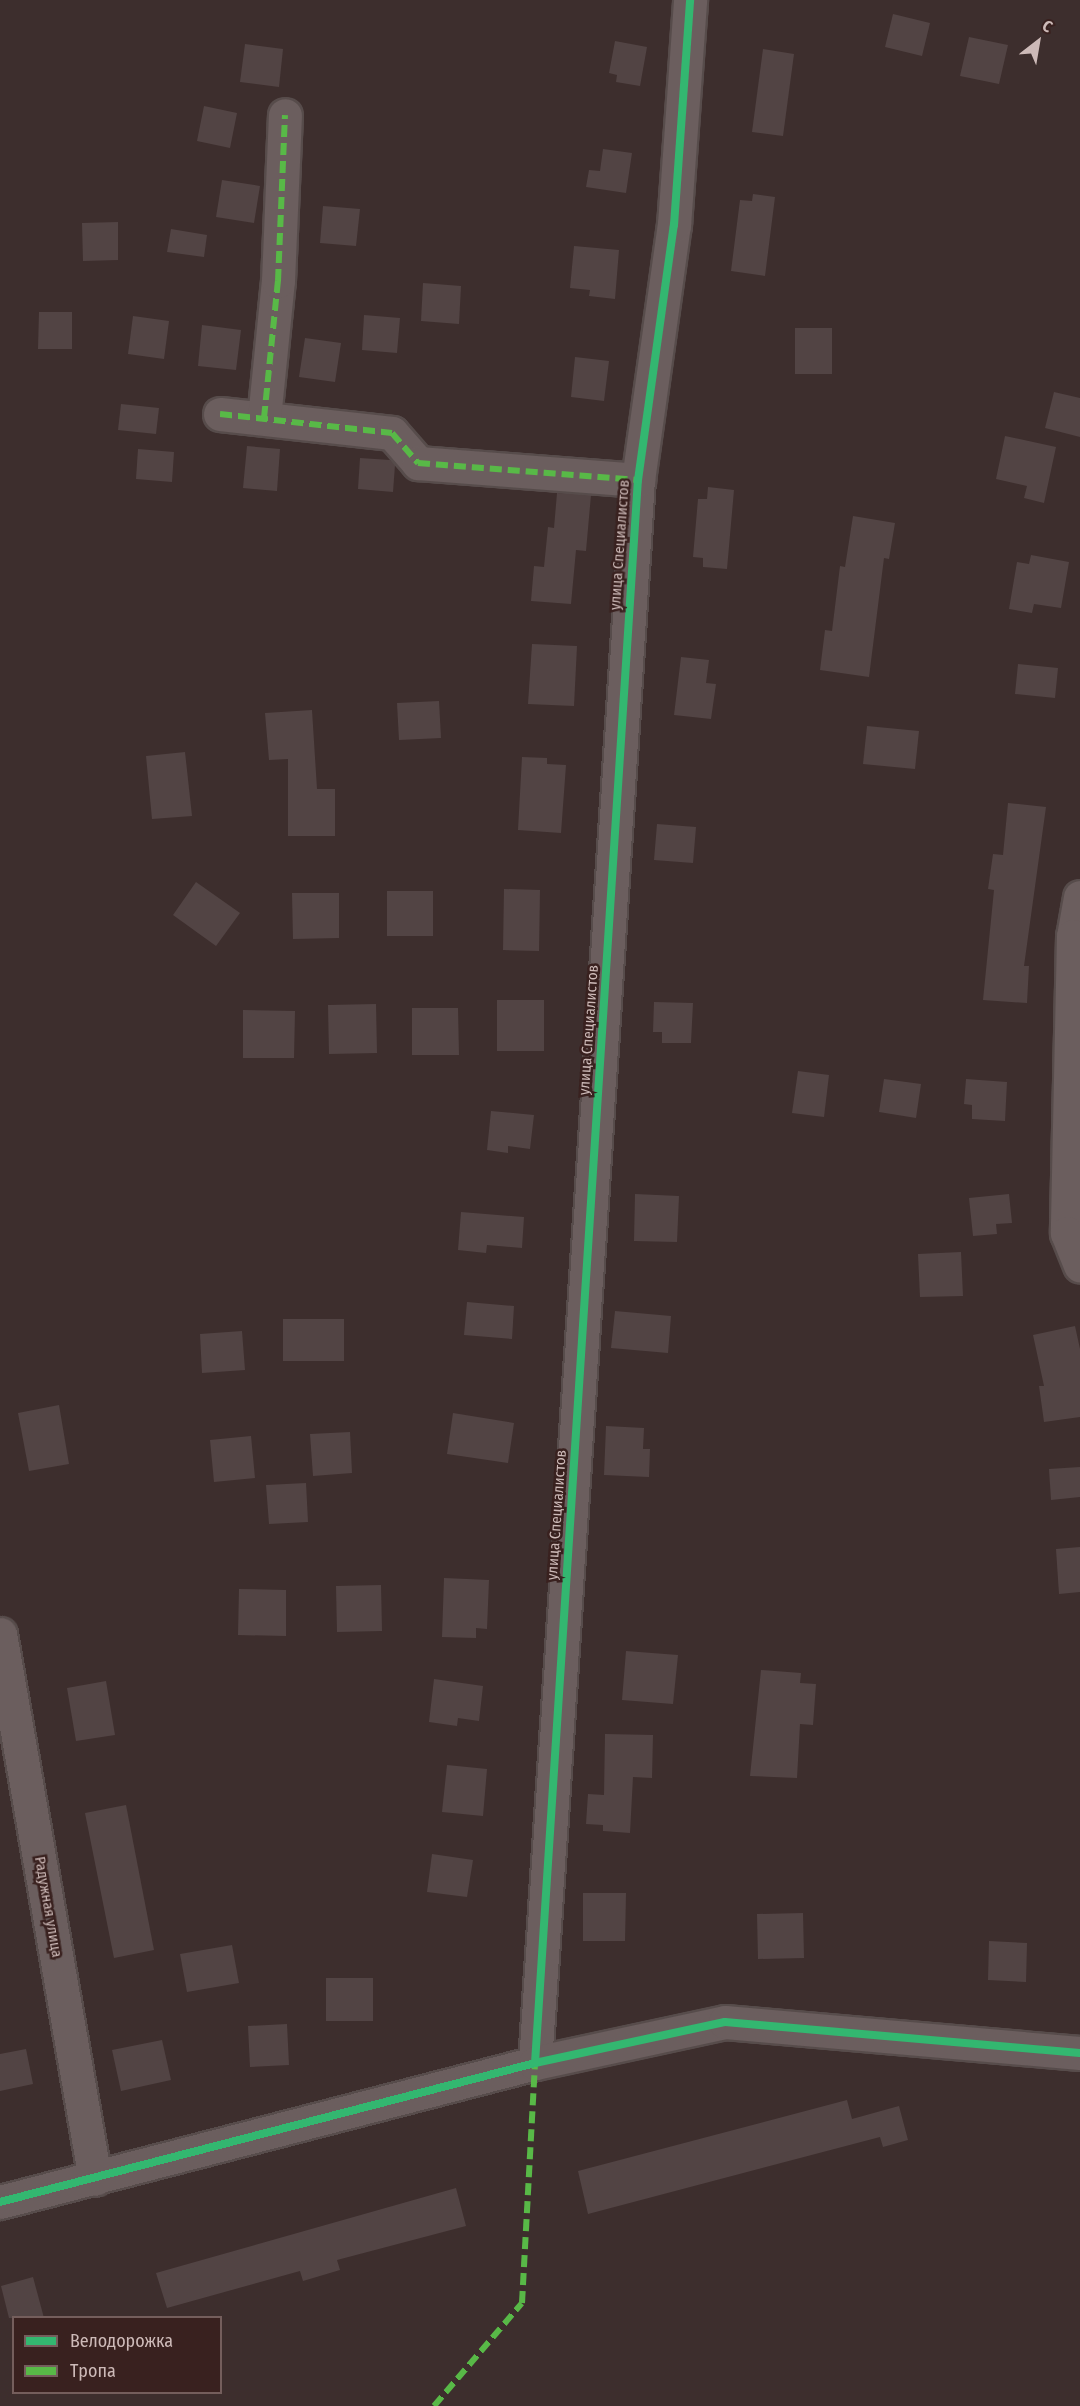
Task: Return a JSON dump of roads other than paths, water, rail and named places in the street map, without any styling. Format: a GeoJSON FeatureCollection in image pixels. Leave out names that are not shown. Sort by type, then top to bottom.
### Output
{"type":"FeatureCollection","features":[{"type":"Feature","properties":{"kind":"street","name":"улица Специалистов"},"geometry":{"type":"LineString","coordinates":[[535,2063],[638,480],[674,225],[690,0]]}},
{"type":"Feature","properties":{"kind":"street"},"geometry":{"type":"LineString","coordinates":[[264,418],[278,281],[285,115]]}},
{"type":"Feature","properties":{"kind":"street"},"geometry":{"type":"LineString","coordinates":[[219,414],[392,433],[418,463],[638,480]]}},
{"type":"Feature","properties":{"kind":"street"},"geometry":{"type":"LineString","coordinates":[[1080,897],[1073,936],[1068,1233],[1080,1266]]}},
{"type":"Feature","properties":{"kind":"street","name":"Радужная улица"},"geometry":{"type":"LineString","coordinates":[[0,1634],[95,2180]]}},
{"type":"Feature","properties":{"kind":"street"},"geometry":{"type":"LineString","coordinates":[[0,2202],[95,2180],[535,2063],[725,2022],[1080,2053]]}}]}
